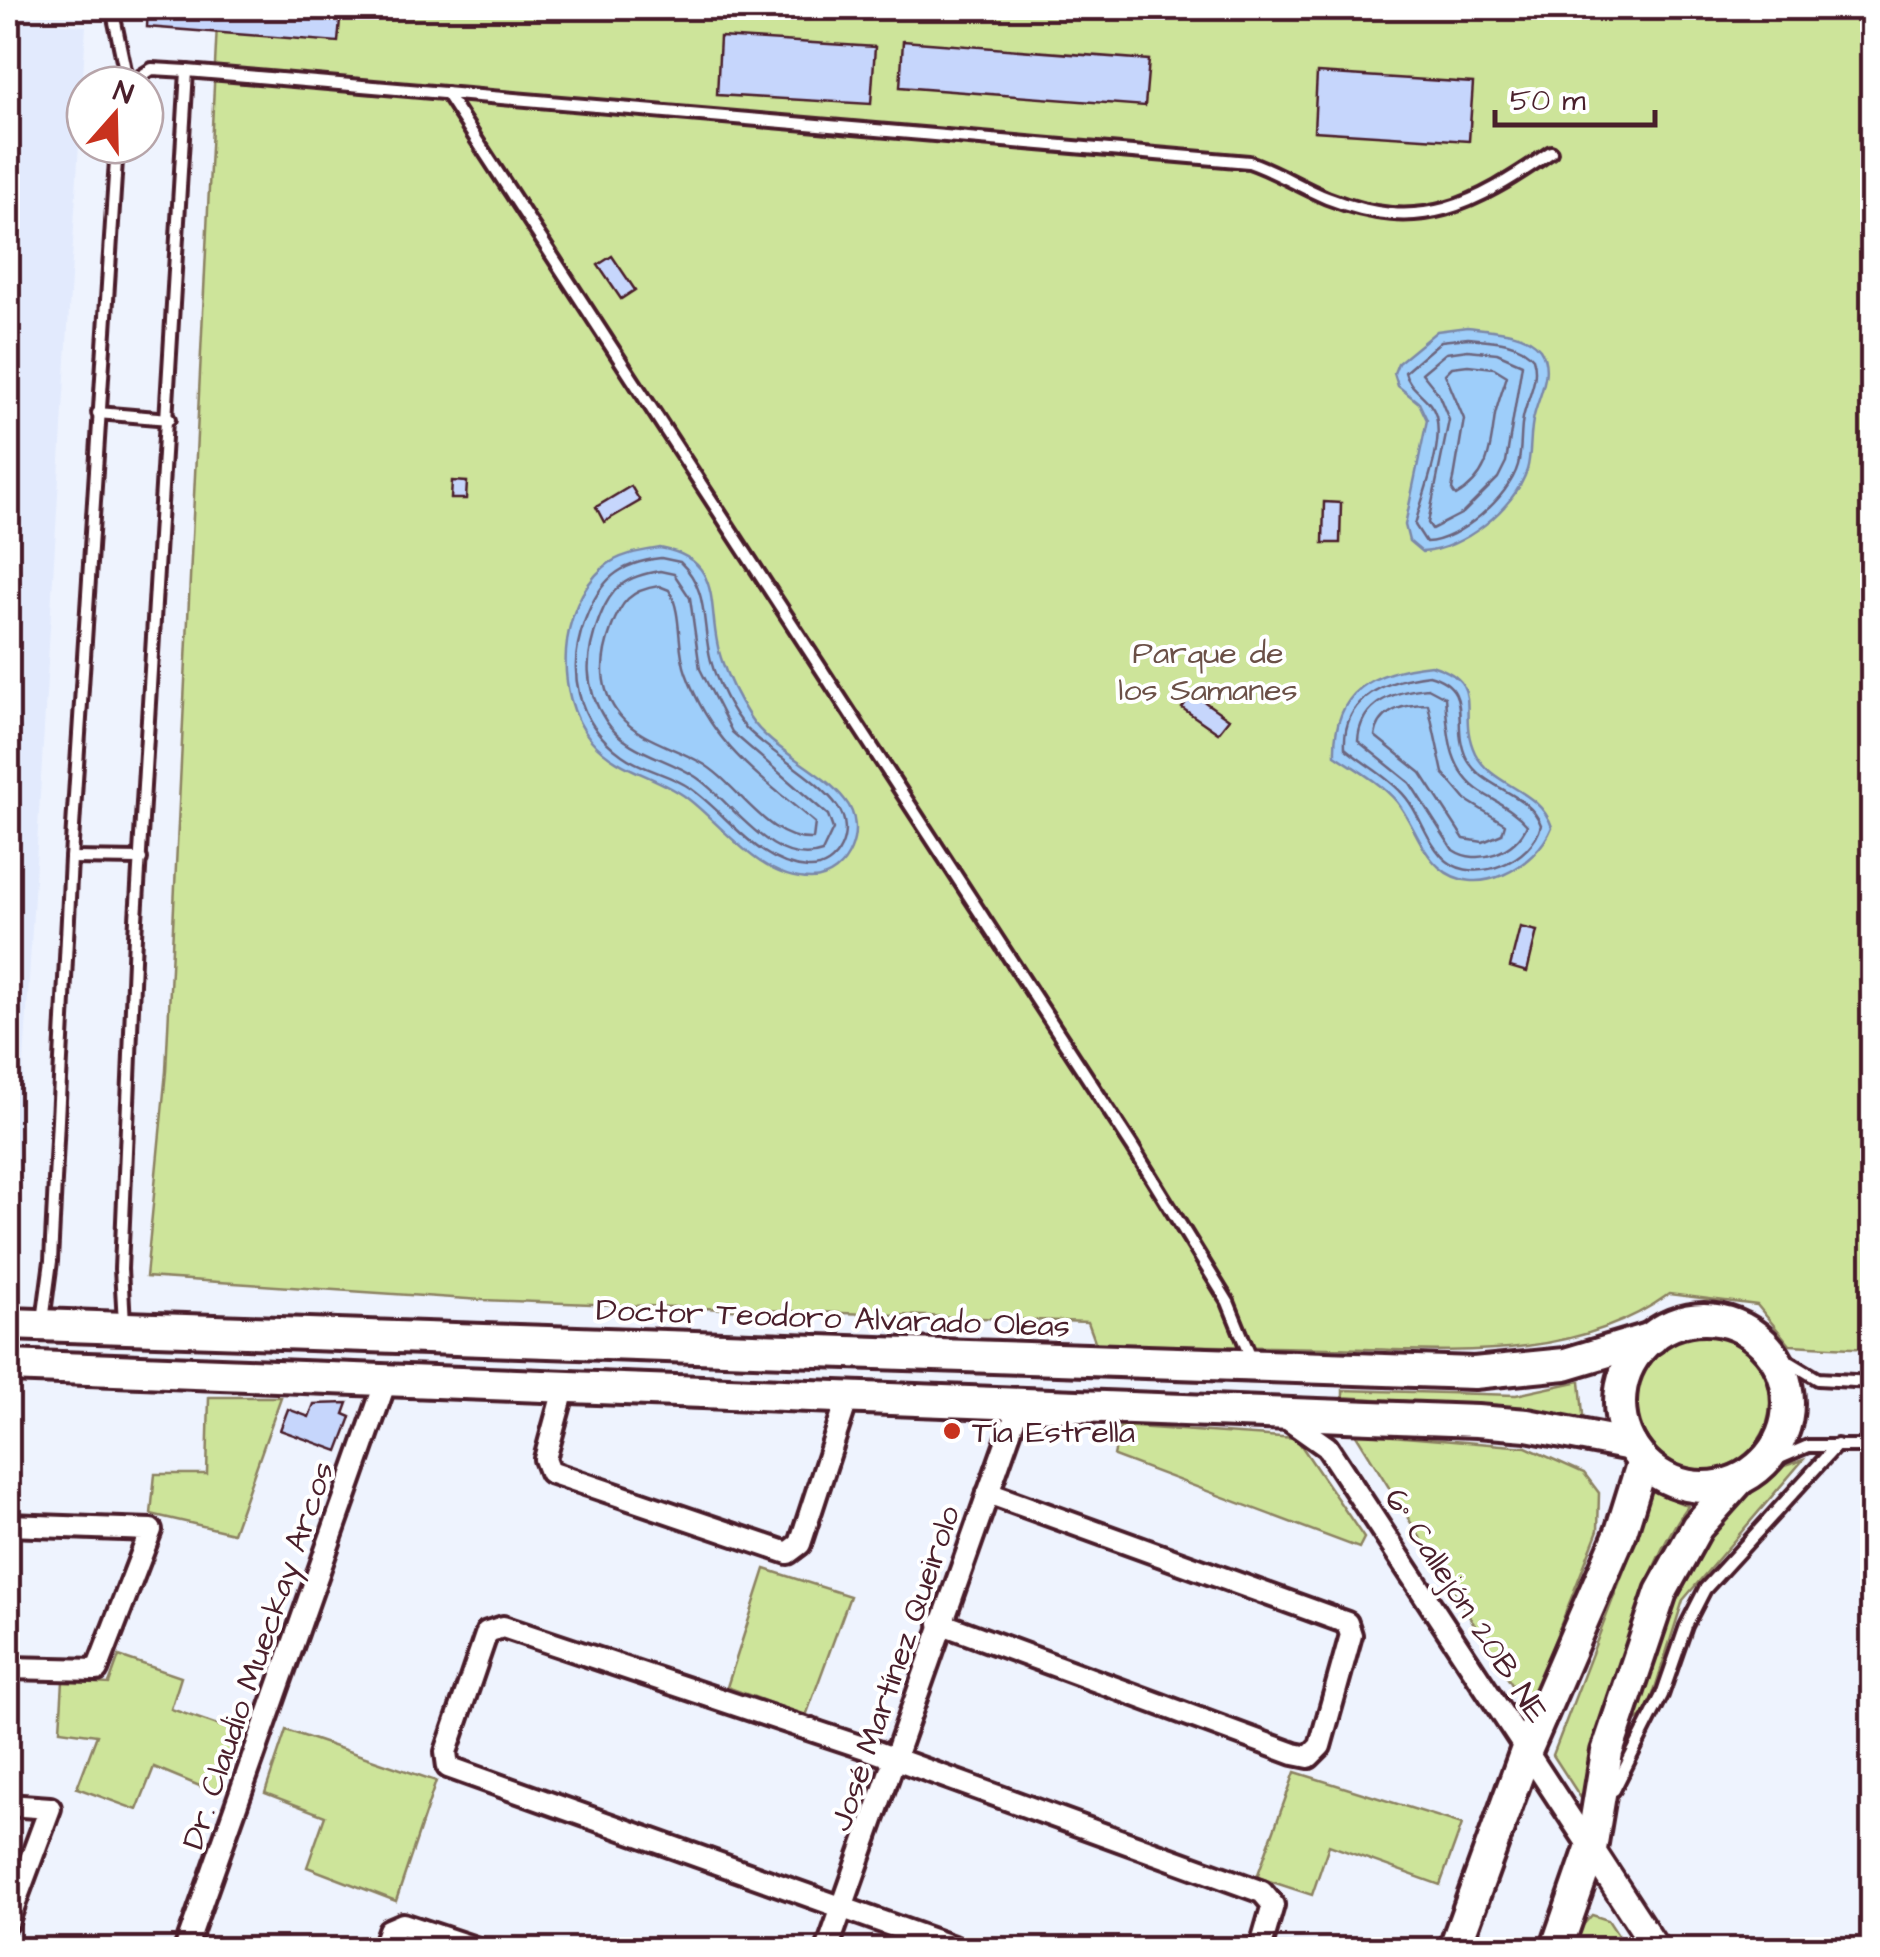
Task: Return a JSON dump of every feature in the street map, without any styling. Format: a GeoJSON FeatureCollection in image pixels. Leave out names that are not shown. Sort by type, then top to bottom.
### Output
{"type":"FeatureCollection","features":[{"type":"Feature","properties":{"kind":"main road"},"geometry":{"type":"LineString","coordinates":[[1454,1950],[1526,1751],[1634,1495],[1637,1453],[1623,1427],[1621,1388],[1638,1351],[1652,1338],[1683,1322],[1713,1320],[1744,1330],[1768,1349],[1784,1378],[1788,1410],[1784,1432],[1750,1473],[1704,1518],[1661,1592],[1607,1752],[1593,1843],[1556,1950]]}},
{"type":"Feature","properties":{"kind":"main road","name":"Doctor Teodoro Alvarado Oleas"},"geometry":{"type":"LineString","coordinates":[[8,1324],[1507,1372],[1565,1364],[1652,1338]]}},
{"type":"Feature","properties":{"kind":"main road"},"geometry":{"type":"LineString","coordinates":[[8,1366],[847,1400],[1477,1420],[1526,1424],[1637,1453],[1677,1483],[1696,1487],[1750,1473]]}},
{"type":"Feature","properties":{"kind":"main road"},"geometry":{"type":"LineString","coordinates":[[1586,1438],[1617,1464],[1634,1495]]}},
{"type":"Feature","properties":{"kind":"street","name":"Dr. Claudio Mueckay Arcos"},"geometry":{"type":"LineString","coordinates":[[186,1950],[386,1381]]}},
{"type":"Feature","properties":{"kind":"street"},"geometry":{"type":"LineString","coordinates":[[564,1388],[545,1459],[550,1472],[788,1554],[800,1544],[847,1400]]}},
{"type":"Feature","properties":{"kind":"street","name":"José Martínez Queirolo"},"geometry":{"type":"LineString","coordinates":[[827,1950],[1019,1406]]}},
{"type":"Feature","properties":{"kind":"street","name":"6° Callejón 20B NE"},"geometry":{"type":"LineString","coordinates":[[1274,1414],[1292,1420],[1327,1446],[1526,1751],[1593,1843]]}},
{"type":"Feature","properties":{"kind":"street"},"geometry":{"type":"LineString","coordinates":[[940,1624],[1294,1754],[1309,1756],[1320,1746],[1351,1636],[1347,1624],[988,1493]]}},
{"type":"Feature","properties":{"kind":"street"},"geometry":{"type":"LineString","coordinates":[[8,1524],[151,1530],[97,1670],[8,1668]]}},
{"type":"Feature","properties":{"kind":"street"},"geometry":{"type":"LineString","coordinates":[[961,1950],[448,1767],[446,1752],[487,1632],[503,1627],[894,1759],[1267,1895],[1273,1905],[1260,1950]]}},
{"type":"Feature","properties":{"kind":"street"},"geometry":{"type":"LineString","coordinates":[[8,1805],[50,1808],[8,1921]]}},
{"type":"Feature","properties":{"kind":"street"},"geometry":{"type":"LineString","coordinates":[[1593,1843],[1657,1950]]}},
{"type":"Feature","properties":{"kind":"street"},"geometry":{"type":"LineString","coordinates":[[382,1950],[389,1930],[403,1924],[481,1950]]}},
{"type":"Feature","properties":{"kind":"lane"},"geometry":{"type":"LineString","coordinates":[[112,8],[124,65]]}},
{"type":"Feature","properties":{"kind":"lane"},"geometry":{"type":"LineString","coordinates":[[165,69],[1249,162],[1362,211],[1414,214],[1456,209],[1490,193],[1551,152]]}},
{"type":"Feature","properties":{"kind":"lane"},"geometry":{"type":"LineString","coordinates":[[124,1329],[121,1269],[141,859],[187,70]]}},
{"type":"Feature","properties":{"kind":"lane"},"geometry":{"type":"LineString","coordinates":[[446,92],[1132,1146],[1228,1302],[1254,1366]]}},
{"type":"Feature","properties":{"kind":"lane"},"geometry":{"type":"LineString","coordinates":[[42,1326],[51,1261],[71,858],[116,165]]}},
{"type":"Feature","properties":{"kind":"lane"},"geometry":{"type":"LineString","coordinates":[[98,413],[168,419]]}},
{"type":"Feature","properties":{"kind":"lane"},"geometry":{"type":"LineString","coordinates":[[71,858],[141,859]]}},
{"type":"Feature","properties":{"kind":"lane"},"geometry":{"type":"LineString","coordinates":[[1768,1349],[1818,1379],[1872,1382]]}},
{"type":"Feature","properties":{"kind":"lane"},"geometry":{"type":"LineString","coordinates":[[1593,1843],[1662,1695],[1686,1626],[1704,1589],[1836,1445]]}},
{"type":"Feature","properties":{"kind":"lane"},"geometry":{"type":"LineString","coordinates":[[1750,1473],[1792,1449],[1872,1446]]}},
{"type":"Feature","properties":{"kind":"shaded area"},"geometry":{"type":"Polygon","coordinates":[[[8,18],[86,26],[84,65],[65,65],[65,165],[78,165],[8,1297],[8,18]]]}},
{"type":"Feature","properties":{"kind":"green space","name":"Parque de los Samanes"},"geometry":{"type":"Polygon","coordinates":[[[38,8],[1872,8],[1872,1349],[1790,1345],[1757,1305],[1669,1294],[1631,1317],[1590,1333],[1548,1343],[1459,1351],[1096,1344],[1088,1322],[482,1300],[146,1277],[166,1071],[217,24],[38,8]]]}},
{"type":"Feature","properties":{"kind":"green space"},"geometry":{"type":"Polygon","coordinates":[[[1702,1334],[1728,1339],[1750,1354],[1765,1376],[1770,1402],[1765,1428],[1750,1450],[1728,1465],[1702,1470],[1676,1465],[1654,1450],[1639,1428],[1634,1402],[1639,1376],[1654,1354],[1676,1339],[1702,1334]]]}},
{"type":"Feature","properties":{"kind":"green space"},"geometry":{"type":"Polygon","coordinates":[[[1580,1381],[1584,1426],[1514,1408],[1343,1397],[1343,1390],[1516,1395],[1580,1381]]]}},
{"type":"Feature","properties":{"kind":"green space"},"geometry":{"type":"Polygon","coordinates":[[[209,1397],[281,1397],[233,1533],[151,1514],[155,1474],[207,1474],[209,1397]]]}},
{"type":"Feature","properties":{"kind":"green space"},"geometry":{"type":"Polygon","coordinates":[[[1120,1426],[1296,1438],[1364,1538],[1359,1548],[1114,1456],[1120,1426]]]}},
{"type":"Feature","properties":{"kind":"green space"},"geometry":{"type":"Polygon","coordinates":[[[1355,1433],[1526,1447],[1584,1473],[1599,1493],[1598,1530],[1530,1703],[1522,1701],[1355,1433]]]}},
{"type":"Feature","properties":{"kind":"green space"},"geometry":{"type":"Polygon","coordinates":[[[1803,1460],[1683,1600],[1650,1704],[1645,1715],[1632,1724],[1686,1559],[1737,1499],[1778,1468],[1803,1460]]]}},
{"type":"Feature","properties":{"kind":"green space"},"geometry":{"type":"Polygon","coordinates":[[[1641,1486],[1688,1506],[1668,1538],[1637,1613],[1590,1812],[1553,1755],[1631,1552],[1641,1486]]]}},
{"type":"Feature","properties":{"kind":"green space"},"geometry":{"type":"Polygon","coordinates":[[[765,1569],[850,1596],[806,1716],[727,1687],[765,1569]]]}},
{"type":"Feature","properties":{"kind":"green space"},"geometry":{"type":"Polygon","coordinates":[[[119,1656],[181,1677],[171,1709],[241,1733],[219,1794],[154,1767],[137,1810],[77,1788],[97,1735],[60,1730],[63,1681],[109,1684],[119,1656]]]}},
{"type":"Feature","properties":{"kind":"green space"},"geometry":{"type":"Polygon","coordinates":[[[286,1730],[436,1781],[396,1901],[307,1867],[325,1816],[265,1793],[286,1730]]]}},
{"type":"Feature","properties":{"kind":"green space"},"geometry":{"type":"Polygon","coordinates":[[[1295,1772],[1462,1824],[1440,1885],[1329,1845],[1312,1895],[1257,1877],[1295,1772]]]}},
{"type":"Feature","properties":{"kind":"green space"},"geometry":{"type":"Polygon","coordinates":[[[1592,1915],[1608,1920],[1627,1949],[1570,1950],[1577,1932],[1592,1915]]]}},
{"type":"Feature","properties":{"kind":"water"},"geometry":{"type":"Polygon","coordinates":[[[1467,327],[1526,338],[1544,357],[1546,374],[1532,423],[1529,464],[1511,499],[1485,525],[1453,544],[1422,552],[1409,541],[1405,525],[1427,420],[1419,403],[1398,386],[1394,373],[1398,363],[1437,331],[1467,327]]]}},
{"type":"Feature","properties":{"kind":"water"},"geometry":{"type":"Polygon","coordinates":[[[660,548],[682,554],[705,577],[722,661],[749,716],[770,739],[835,789],[852,811],[855,824],[851,850],[836,870],[811,879],[792,877],[759,861],[687,798],[601,750],[579,721],[566,676],[566,651],[577,604],[604,567],[630,554],[660,548]]]}},
{"type":"Feature","properties":{"kind":"water"},"geometry":{"type":"Polygon","coordinates":[[[1431,665],[1460,680],[1467,700],[1470,738],[1483,764],[1537,804],[1552,827],[1533,855],[1503,875],[1487,880],[1454,877],[1439,867],[1391,795],[1335,755],[1341,714],[1361,688],[1392,672],[1431,665]]]}},
{"type":"Feature","properties":{"kind":"building"},"geometry":{"type":"Polygon","coordinates":[[[148,8],[341,8],[338,42],[147,27],[148,8]]]}},
{"type":"Feature","properties":{"kind":"building"},"geometry":{"type":"Polygon","coordinates":[[[720,37],[875,47],[871,104],[717,95],[720,37]]]}},
{"type":"Feature","properties":{"kind":"building"},"geometry":{"type":"Polygon","coordinates":[[[903,41],[1149,60],[1145,106],[900,87],[903,41]]]}},
{"type":"Feature","properties":{"kind":"building"},"geometry":{"type":"Polygon","coordinates":[[[1317,73],[1473,83],[1469,141],[1314,131],[1317,73]]]}},
{"type":"Feature","properties":{"kind":"building"},"geometry":{"type":"Polygon","coordinates":[[[612,256],[635,290],[621,299],[598,265],[612,256]]]}},
{"type":"Feature","properties":{"kind":"building"},"geometry":{"type":"Polygon","coordinates":[[[452,481],[467,482],[466,499],[451,499],[452,481]]]}},
{"type":"Feature","properties":{"kind":"building"},"geometry":{"type":"Polygon","coordinates":[[[631,486],[640,501],[604,522],[596,507],[631,486]]]}},
{"type":"Feature","properties":{"kind":"building"},"geometry":{"type":"Polygon","coordinates":[[[1324,502],[1341,503],[1340,543],[1323,543],[1324,502]]]}},
{"type":"Feature","properties":{"kind":"building"},"geometry":{"type":"Polygon","coordinates":[[[1192,693],[1229,719],[1218,733],[1182,708],[1192,693]]]}},
{"type":"Feature","properties":{"kind":"building"},"geometry":{"type":"Polygon","coordinates":[[[1520,927],[1537,931],[1527,972],[1510,967],[1520,927]]]}},
{"type":"Feature","properties":{"kind":"building"},"geometry":{"type":"Polygon","coordinates":[[[348,1403],[344,1414],[351,1417],[338,1451],[280,1430],[288,1409],[309,1417],[314,1404],[348,1403]]]}},
{"type":"Feature","properties":{"kind":"place","name":"Tía Estrella"},"geometry":{"type":"Point","coordinates":[952,1431]}}]}
